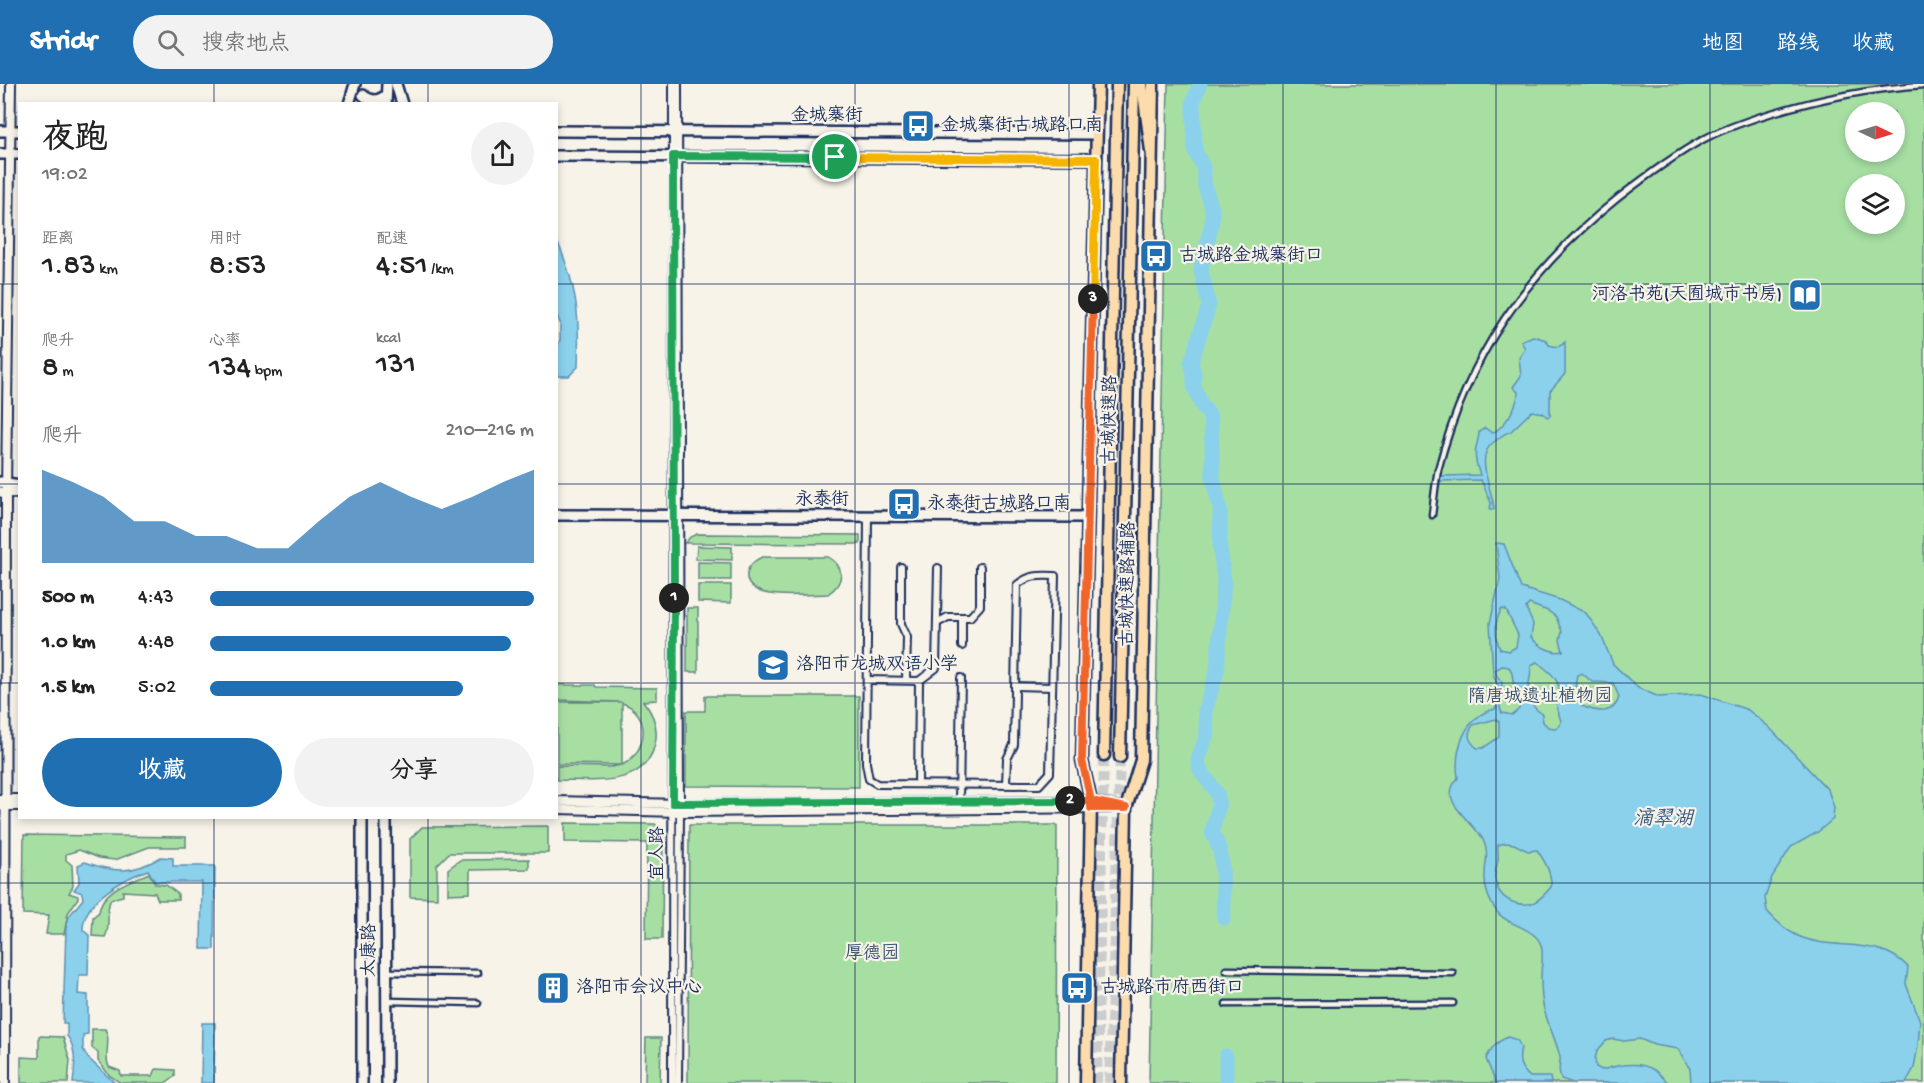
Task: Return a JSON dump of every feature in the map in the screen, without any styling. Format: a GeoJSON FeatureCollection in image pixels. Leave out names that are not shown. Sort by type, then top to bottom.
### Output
{"type":"FeatureCollection","features":[{"type":"Feature","properties":{"kind":"main road"},"geometry":{"type":"LineString","coordinates":[[350,102],[355,84]]}},
{"type":"Feature","properties":{"kind":"main road"},"geometry":{"type":"LineString","coordinates":[[363,84],[363,99],[368,100],[386,99],[387,84]]}},
{"type":"Feature","properties":{"kind":"main road"},"geometry":{"type":"LineString","coordinates":[[396,84],[401,102]]}},
{"type":"Feature","properties":{"kind":"main road"},"geometry":{"type":"LineString","coordinates":[[1086,1083],[1091,805],[1082,760],[1098,84]]}},
{"type":"Feature","properties":{"kind":"main road","name":"古城快速路"},"geometry":{"type":"LineString","coordinates":[[1104,755],[1117,84]]}},
{"type":"Feature","properties":{"kind":"main road","name":"古城快速路"},"geometry":{"type":"LineString","coordinates":[[1120,756],[1134,84]]}},
{"type":"Feature","properties":{"kind":"main road"},"geometry":{"type":"LineString","coordinates":[[1142,84],[1151,151]]}},
{"type":"Feature","properties":{"kind":"main road","name":"古城快速路辅路"},"geometry":{"type":"LineString","coordinates":[[1121,1083],[1126,808],[1141,760],[1153,84]]}},
{"type":"Feature","properties":{"kind":"main road"},"geometry":{"type":"LineString","coordinates":[[0,130],[15,131]]}},
{"type":"Feature","properties":{"kind":"main road","name":"金城寨街"},"geometry":{"type":"LineString","coordinates":[[558,131],[1096,134]]}},
{"type":"Feature","properties":{"kind":"main road"},"geometry":{"type":"LineString","coordinates":[[0,154],[15,154]]}},
{"type":"Feature","properties":{"kind":"main road"},"geometry":{"type":"LineString","coordinates":[[558,156],[1096,159]]}},
{"type":"Feature","properties":{"kind":"main road"},"geometry":{"type":"LineString","coordinates":[[3,487],[18,485]]}},
{"type":"Feature","properties":{"kind":"main road"},"geometry":{"type":"LineString","coordinates":[[3,487],[18,492]]}},
{"type":"Feature","properties":{"kind":"main road","name":"永泰街"},"geometry":{"type":"LineString","coordinates":[[558,515],[676,518],[1087,519]]}},
{"type":"Feature","properties":{"kind":"main road","name":"永泰街"},"geometry":{"type":"LineString","coordinates":[[558,521],[676,518]]}},
{"type":"Feature","properties":{"kind":"main road","name":"太康路"},"geometry":{"type":"LineString","coordinates":[[362,819],[362,1083]]}},
{"type":"Feature","properties":{"kind":"main road","name":"太康路"},"geometry":{"type":"LineString","coordinates":[[386,819],[387,1083]]}},
{"type":"Feature","properties":{"kind":"street"},"geometry":{"type":"LineString","coordinates":[[5,1083],[3,487],[15,154],[10,84]]}},
{"type":"Feature","properties":{"kind":"street","name":"宜人路"},"geometry":{"type":"LineString","coordinates":[[673,84],[676,156],[678,1083]]}},
{"type":"Feature","properties":{"kind":"street","name":"宜人路"},"geometry":{"type":"LineString","coordinates":[[675,132],[678,84]]}},
{"type":"Feature","properties":{"kind":"street"},"geometry":{"type":"LineString","coordinates":[[1432,515],[1438,472],[1450,430],[1477,365],[1519,297],[1565,244],[1586,225],[1636,184],[1679,154],[1705,138],[1741,123],[1833,96],[1924,85]]}},
{"type":"Feature","properties":{"kind":"street"},"geometry":{"type":"LineString","coordinates":[[868,519],[866,763],[869,779],[877,784],[1039,785],[1050,773],[1055,576],[1026,577],[1017,585],[1014,746],[1007,759],[1006,784]]}},
{"type":"Feature","properties":{"kind":"street"},"geometry":{"type":"LineString","coordinates":[[902,567],[901,624],[907,637],[906,680]]}},
{"type":"Feature","properties":{"kind":"street"},"geometry":{"type":"LineString","coordinates":[[937,623],[948,617],[970,617],[980,606],[980,567]]}},
{"type":"Feature","properties":{"kind":"street"},"geometry":{"type":"LineString","coordinates":[[867,681],[919,681],[936,668],[938,568]]}},
{"type":"Feature","properties":{"kind":"street"},"geometry":{"type":"LineString","coordinates":[[962,617],[962,646]]}},
{"type":"Feature","properties":{"kind":"street"},"geometry":{"type":"LineString","coordinates":[[959,802],[962,678]]}},
{"type":"Feature","properties":{"kind":"street"},"geometry":{"type":"LineString","coordinates":[[918,783],[919,681]]}},
{"type":"Feature","properties":{"kind":"street"},"geometry":{"type":"LineString","coordinates":[[1015,686],[1052,687]]}},
{"type":"Feature","properties":{"kind":"street"},"geometry":{"type":"LineString","coordinates":[[3,803],[18,800]]}},
{"type":"Feature","properties":{"kind":"street"},"geometry":{"type":"LineString","coordinates":[[558,801],[676,807],[1091,805]]}},
{"type":"Feature","properties":{"kind":"street"},"geometry":{"type":"LineString","coordinates":[[558,809],[959,802],[1126,808]]}},
{"type":"Feature","properties":{"kind":"street"},"geometry":{"type":"LineString","coordinates":[[3,803],[18,806]]}},
{"type":"Feature","properties":{"kind":"street","name":"宜人路"},"geometry":{"type":"LineString","coordinates":[[672,1083],[676,807]]}},
{"type":"Feature","properties":{"kind":"street"},"geometry":{"type":"LineString","coordinates":[[1226,970],[1453,973]]}},
{"type":"Feature","properties":{"kind":"street"},"geometry":{"type":"LineString","coordinates":[[387,972],[478,972]]}},
{"type":"Feature","properties":{"kind":"street"},"geometry":{"type":"LineString","coordinates":[[387,1001],[478,1003]]}},
{"type":"Feature","properties":{"kind":"street"},"geometry":{"type":"LineString","coordinates":[[1226,1004],[1453,1003]]}},
{"type":"Feature","properties":{"kind":"green space","name":"隋唐城遗址植物园"},"geometry":{"type":"Polygon","coordinates":[[[1168,84],[1924,84],[1924,1083],[1149,1083],[1168,84]]]}},
{"type":"Feature","properties":{"kind":"green space"},"geometry":{"type":"Polygon","coordinates":[[[697,534],[860,535],[860,544],[685,543],[697,534]]]}},
{"type":"Feature","properties":{"kind":"green space"},"geometry":{"type":"Polygon","coordinates":[[[697,546],[732,547],[732,560],[696,559],[697,546]]]}},
{"type":"Feature","properties":{"kind":"green space"},"geometry":{"type":"Polygon","coordinates":[[[762,557],[828,557],[838,565],[840,580],[828,594],[793,596],[766,593],[755,589],[749,583],[747,573],[749,567],[762,557]]]}},
{"type":"Feature","properties":{"kind":"green space"},"geometry":{"type":"Polygon","coordinates":[[[698,562],[731,563],[731,580],[698,580],[698,562]]]}},
{"type":"Feature","properties":{"kind":"green space"},"geometry":{"type":"Polygon","coordinates":[[[698,585],[731,585],[731,603],[698,602],[698,585]]]}},
{"type":"Feature","properties":{"kind":"green space"},"geometry":{"type":"Polygon","coordinates":[[[687,608],[698,608],[698,672],[687,672],[687,608]]]}},
{"type":"Feature","properties":{"kind":"green space"},"geometry":{"type":"Polygon","coordinates":[[[558,685],[657,688],[657,700],[643,701],[650,710],[656,726],[656,738],[649,758],[640,769],[615,779],[558,780],[558,766],[611,767],[621,765],[558,764],[558,702],[621,702],[558,700],[558,685]],[[622,703],[622,765],[637,752],[641,742],[642,723],[632,708],[622,703]]]}},
{"type":"Feature","properties":{"kind":"green space"},"geometry":{"type":"Polygon","coordinates":[[[705,696],[859,696],[859,787],[686,786],[686,711],[705,711],[705,696]]]}},
{"type":"Feature","properties":{"kind":"green space"},"geometry":{"type":"Polygon","coordinates":[[[565,823],[655,824],[663,832],[662,939],[646,939],[647,843],[565,842],[565,823]]]}},
{"type":"Feature","properties":{"kind":"green space","name":"厚德园"},"geometry":{"type":"Polygon","coordinates":[[[689,825],[1057,825],[1056,1083],[688,1083],[689,825]]]}},
{"type":"Feature","properties":{"kind":"green space"},"geometry":{"type":"Polygon","coordinates":[[[548,826],[548,853],[449,853],[437,865],[437,898],[410,897],[410,839],[422,827],[548,826]]]}},
{"type":"Feature","properties":{"kind":"green space"},"geometry":{"type":"Polygon","coordinates":[[[24,835],[186,837],[186,847],[149,847],[115,860],[99,858],[79,850],[66,854],[66,860],[72,865],[73,886],[69,893],[78,898],[68,913],[64,934],[46,934],[49,915],[23,914],[24,835]]]}},
{"type":"Feature","properties":{"kind":"green space"},"geometry":{"type":"Polygon","coordinates":[[[529,859],[529,869],[470,870],[470,893],[448,894],[448,869],[460,860],[529,859]]]}},
{"type":"Feature","properties":{"kind":"green space"},"geometry":{"type":"Polygon","coordinates":[[[149,873],[155,884],[166,885],[178,894],[178,900],[158,900],[155,893],[123,891],[123,896],[111,899],[109,904],[108,928],[105,937],[92,936],[93,917],[99,912],[105,898],[118,887],[149,873]]]}},
{"type":"Feature","properties":{"kind":"green space"},"geometry":{"type":"Polygon","coordinates":[[[92,1029],[105,1029],[108,1038],[107,1062],[109,1067],[120,1071],[121,1076],[153,1076],[156,1069],[175,1070],[175,1076],[165,1083],[121,1083],[110,1076],[98,1061],[98,1053],[92,1048],[92,1029]]]}},
{"type":"Feature","properties":{"kind":"green space"},"geometry":{"type":"Polygon","coordinates":[[[39,1036],[63,1037],[70,1060],[68,1083],[21,1083],[21,1057],[39,1058],[39,1036]]]}},
{"type":"Feature","properties":{"kind":"green space"},"geometry":{"type":"Polygon","coordinates":[[[646,1038],[661,1038],[660,1083],[645,1083],[646,1038]]]}},
{"type":"Feature","properties":{"kind":"water"},"geometry":{"type":"Polygon","coordinates":[[[558,243],[569,271],[576,301],[578,367],[569,376],[558,376],[560,323],[558,318],[558,243]]]}},
{"type":"Feature","properties":{"kind":"water"},"geometry":{"type":"Polygon","coordinates":[[[1533,336],[1546,340],[1549,345],[1554,346],[1560,346],[1565,342],[1565,374],[1550,391],[1550,416],[1532,411],[1510,432],[1505,433],[1488,448],[1485,464],[1494,509],[1490,509],[1491,503],[1481,480],[1440,481],[1441,476],[1480,475],[1475,454],[1479,432],[1485,428],[1492,433],[1497,430],[1506,422],[1513,410],[1518,392],[1513,387],[1521,376],[1519,358],[1525,349],[1521,341],[1533,336]]]}},
{"type":"Feature","properties":{"kind":"water","name":"滴翠湖"},"geometry":{"type":"Polygon","coordinates":[[[1496,543],[1504,544],[1521,588],[1560,600],[1586,613],[1601,635],[1613,664],[1638,688],[1659,697],[1701,694],[1748,710],[1769,727],[1828,790],[1834,807],[1833,819],[1818,832],[1791,847],[1772,877],[1765,898],[1767,911],[1796,935],[1824,943],[1868,947],[1882,951],[1896,957],[1908,967],[1906,984],[1920,1021],[1914,1068],[1906,1083],[1691,1083],[1690,1069],[1678,1049],[1654,1045],[1640,1039],[1606,1041],[1597,1051],[1596,1067],[1602,1070],[1622,1065],[1642,1065],[1654,1070],[1669,1083],[1573,1083],[1561,1079],[1560,1057],[1542,1001],[1541,945],[1532,933],[1505,919],[1494,908],[1485,884],[1487,854],[1484,842],[1480,834],[1459,811],[1451,796],[1452,787],[1458,778],[1458,756],[1463,736],[1476,719],[1495,709],[1498,701],[1499,689],[1493,674],[1490,623],[1500,579],[1496,543]],[[1529,604],[1526,608],[1533,624],[1531,637],[1546,648],[1563,651],[1560,640],[1562,632],[1556,617],[1548,611],[1529,604]],[[1502,609],[1496,634],[1500,649],[1509,651],[1516,647],[1518,635],[1506,610],[1502,609]],[[1537,662],[1531,665],[1528,697],[1542,714],[1543,722],[1548,727],[1555,728],[1561,722],[1556,703],[1561,696],[1558,684],[1550,672],[1537,662]],[[1502,666],[1495,670],[1502,682],[1500,708],[1502,713],[1512,715],[1519,709],[1520,701],[1512,672],[1509,667],[1502,666]],[[1582,673],[1577,675],[1575,688],[1582,706],[1593,710],[1609,710],[1617,703],[1619,697],[1613,683],[1592,682],[1582,673]],[[1496,719],[1473,725],[1469,738],[1472,743],[1477,748],[1483,748],[1499,737],[1499,722],[1496,719]],[[1505,843],[1498,845],[1495,879],[1498,889],[1510,901],[1523,904],[1533,903],[1551,887],[1547,867],[1537,850],[1528,851],[1514,844],[1505,843]]]}},
{"type":"Feature","properties":{"kind":"water"},"geometry":{"type":"Polygon","coordinates":[[[161,857],[173,858],[173,866],[215,866],[214,949],[201,949],[202,882],[155,882],[148,870],[117,885],[97,900],[85,919],[83,930],[89,935],[88,975],[79,975],[78,994],[88,995],[88,1034],[83,1035],[83,1049],[88,1058],[115,1083],[73,1083],[74,1052],[67,1036],[67,1023],[63,1023],[66,928],[69,916],[83,899],[82,893],[74,890],[79,883],[78,865],[85,862],[115,870],[124,870],[151,863],[161,857]]]}},
{"type":"Feature","properties":{"kind":"water"},"geometry":{"type":"Polygon","coordinates":[[[202,1023],[215,1023],[214,1083],[201,1083],[202,1023]]]}},
{"type":"Feature","properties":{"kind":"water"},"geometry":{"type":"Polygon","coordinates":[[[1508,1037],[1517,1040],[1521,1047],[1520,1064],[1526,1073],[1530,1077],[1550,1077],[1551,1083],[1496,1083],[1486,1059],[1494,1046],[1508,1037]]]}},
{"type":"Feature","properties":{"kind":"waterway"},"geometry":{"type":"LineString","coordinates":[[1200,84],[1193,102],[1195,151],[1203,167],[1205,187],[1212,208],[1212,222],[1201,270],[1209,305],[1191,363],[1194,386],[1201,404],[1209,415],[1211,424],[1213,478],[1220,509],[1220,548],[1224,580],[1217,671],[1205,711],[1207,733],[1198,760],[1200,770],[1217,793],[1219,804],[1212,832],[1220,850],[1224,918]]}},
{"type":"Feature","properties":{"kind":"waterway"},"geometry":{"type":"LineString","coordinates":[[1226,1056],[1226,1083]]}},
{"type":"Feature","properties":{"kind":"tunnel"},"geometry":{"type":"LineString","coordinates":[[1097,1083],[1104,755]]}},
{"type":"Feature","properties":{"kind":"tunnel"},"geometry":{"type":"LineString","coordinates":[[1109,1083],[1120,757]]}},
{"type":"Feature","properties":{"kind":"place","name":"金城寨街古城路口南"},"geometry":{"type":"Point","coordinates":[918,126]}},
{"type":"Feature","properties":{"kind":"place","name":"古城路金城寨街口"},"geometry":{"type":"Point","coordinates":[1156,256]}},
{"type":"Feature","properties":{"kind":"place","name":"河洛书苑(天囿城市书房)"},"geometry":{"type":"Point","coordinates":[1805,295]}},
{"type":"Feature","properties":{"kind":"place","name":"永泰街古城路口南"},"geometry":{"type":"Point","coordinates":[904,504]}},
{"type":"Feature","properties":{"kind":"place","name":"洛阳市龙城双语小学"},"geometry":{"type":"Point","coordinates":[773,665]}},
{"type":"Feature","properties":{"kind":"place","name":"洛阳市会议中心"},"geometry":{"type":"Point","coordinates":[553,988]}},
{"type":"Feature","properties":{"kind":"place","name":"古城路市府西街口"},"geometry":{"type":"Point","coordinates":[1077,988]}},
{"type":"Feature","properties":{"kind":"route"},"geometry":{"type":"LineString","coordinates":[[835,157],[673,156],[673,803],[1091,801],[1126,808],[1091,808],[1091,801],[1082,760],[1096,159],[835,157]]}}]}
